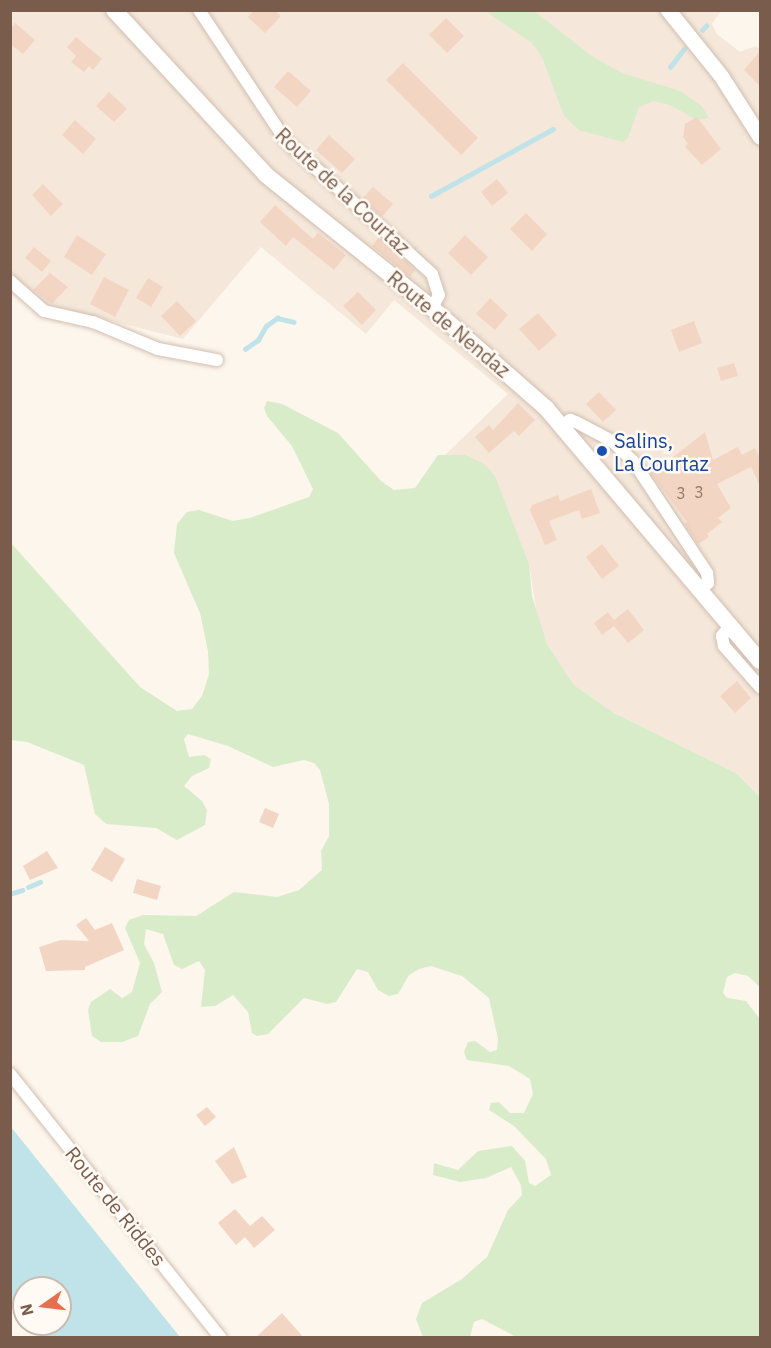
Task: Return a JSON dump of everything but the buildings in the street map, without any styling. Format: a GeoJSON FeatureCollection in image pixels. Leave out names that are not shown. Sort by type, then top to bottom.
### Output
{"type":"FeatureCollection","features":[{"type":"Feature","properties":{"kind":"main road","name":"Route de Nendaz"},"geometry":{"type":"LineString","coordinates":[[114,10],[266,175],[432,308],[563,425],[760,661]]}},
{"type":"Feature","properties":{"kind":"street","name":"Route de la Courtaz"},"geometry":{"type":"LineString","coordinates":[[199,10],[286,141],[432,274],[439,296],[432,308]]}},
{"type":"Feature","properties":{"kind":"street"},"geometry":{"type":"LineString","coordinates":[[668,10],[716,69],[760,137]]}},
{"type":"Feature","properties":{"kind":"street"},"geometry":{"type":"LineString","coordinates":[[10,281],[44,311],[93,322],[158,349],[217,360]]}},
{"type":"Feature","properties":{"kind":"street"},"geometry":{"type":"LineString","coordinates":[[563,425],[570,420],[576,422],[612,441],[633,461],[707,573],[708,583],[700,589]]}},
{"type":"Feature","properties":{"kind":"street"},"geometry":{"type":"LineString","coordinates":[[730,626],[722,636],[724,646],[760,687]]}},
{"type":"Feature","properties":{"kind":"street","name":"Route de Riddes"},"geometry":{"type":"LineString","coordinates":[[10,1074],[221,1338]]}},
{"type":"Feature","properties":{"kind":"shaded area"},"geometry":{"type":"Polygon","coordinates":[[[11,11],[721,11],[712,24],[717,34],[740,52],[756,46],[760,49],[760,797],[736,773],[614,713],[574,685],[547,644],[538,622],[529,564],[502,497],[467,455],[445,455],[508,394],[394,300],[366,334],[261,247],[183,339],[37,302],[11,272],[11,11]]]}},
{"type":"Feature","properties":{"kind":"green space"},"geometry":{"type":"Polygon","coordinates":[[[485,11],[534,11],[593,57],[622,73],[680,91],[702,106],[709,118],[697,120],[670,105],[654,101],[639,107],[628,138],[623,142],[579,130],[564,116],[542,57],[531,42],[485,11]]]}},
{"type":"Feature","properties":{"kind":"green space"},"geometry":{"type":"Polygon","coordinates":[[[267,401],[282,404],[338,433],[381,481],[394,490],[415,488],[438,455],[466,455],[484,464],[495,476],[529,564],[532,596],[547,644],[574,685],[614,713],[736,773],[760,797],[760,987],[748,976],[735,973],[727,977],[723,993],[727,998],[746,1001],[760,1019],[760,1337],[516,1337],[482,1319],[474,1322],[470,1337],[423,1337],[416,1319],[422,1303],[462,1279],[487,1257],[508,1210],[522,1195],[521,1185],[511,1167],[486,1178],[460,1182],[433,1175],[434,1163],[458,1170],[478,1151],[512,1146],[525,1161],[529,1183],[535,1186],[551,1175],[546,1159],[514,1126],[489,1110],[491,1103],[499,1102],[510,1113],[524,1113],[533,1094],[530,1079],[509,1066],[467,1060],[464,1052],[468,1042],[475,1041],[490,1052],[497,1050],[498,1039],[489,998],[462,976],[431,966],[419,969],[409,975],[398,994],[389,996],[378,990],[368,972],[357,969],[336,1002],[327,1004],[304,998],[268,1034],[257,1036],[252,1033],[248,1012],[233,995],[215,1006],[201,1007],[205,970],[199,961],[182,969],[174,965],[163,934],[146,929],[144,944],[154,963],[162,992],[150,1004],[138,1036],[122,1042],[101,1042],[92,1036],[88,1010],[91,1002],[110,989],[122,998],[132,992],[140,963],[125,928],[129,920],[143,915],[196,916],[234,892],[277,897],[299,890],[322,870],[321,851],[329,836],[329,804],[320,770],[314,763],[304,760],[273,767],[228,746],[188,734],[184,739],[189,757],[204,755],[211,759],[209,768],[192,776],[184,786],[202,801],[207,810],[205,825],[177,840],[156,828],[106,824],[95,814],[84,765],[27,742],[11,740],[11,543],[140,687],[177,711],[192,709],[202,696],[209,674],[208,651],[200,613],[174,553],[177,524],[187,512],[199,510],[233,521],[250,518],[309,497],[313,489],[292,446],[267,416],[264,408],[267,401]]]}},
{"type":"Feature","properties":{"kind":"water"},"geometry":{"type":"Polygon","coordinates":[[[10,1127],[180,1337],[41,1337],[72,1336],[72,1276],[12,1276],[11,1299],[10,1127]]]}},
{"type":"Feature","properties":{"kind":"waterway"},"geometry":{"type":"LineString","coordinates":[[702,30],[706,26]]}},
{"type":"Feature","properties":{"kind":"waterway"},"geometry":{"type":"LineString","coordinates":[[670,67],[684,49]]}},
{"type":"Feature","properties":{"kind":"waterway"},"geometry":{"type":"LineString","coordinates":[[431,196],[553,129]]}},
{"type":"Feature","properties":{"kind":"waterway"},"geometry":{"type":"LineString","coordinates":[[245,349],[258,340],[266,326],[277,318],[294,322]]}},
{"type":"Feature","properties":{"kind":"waterway"},"geometry":{"type":"LineString","coordinates":[[28,887],[40,882]]}},
{"type":"Feature","properties":{"kind":"waterway"},"geometry":{"type":"LineString","coordinates":[[10,894],[22,890]]}},
{"type":"Feature","properties":{"kind":"place","name":"Salins, La Courtaz"},"geometry":{"type":"Point","coordinates":[602,451]}}]}
